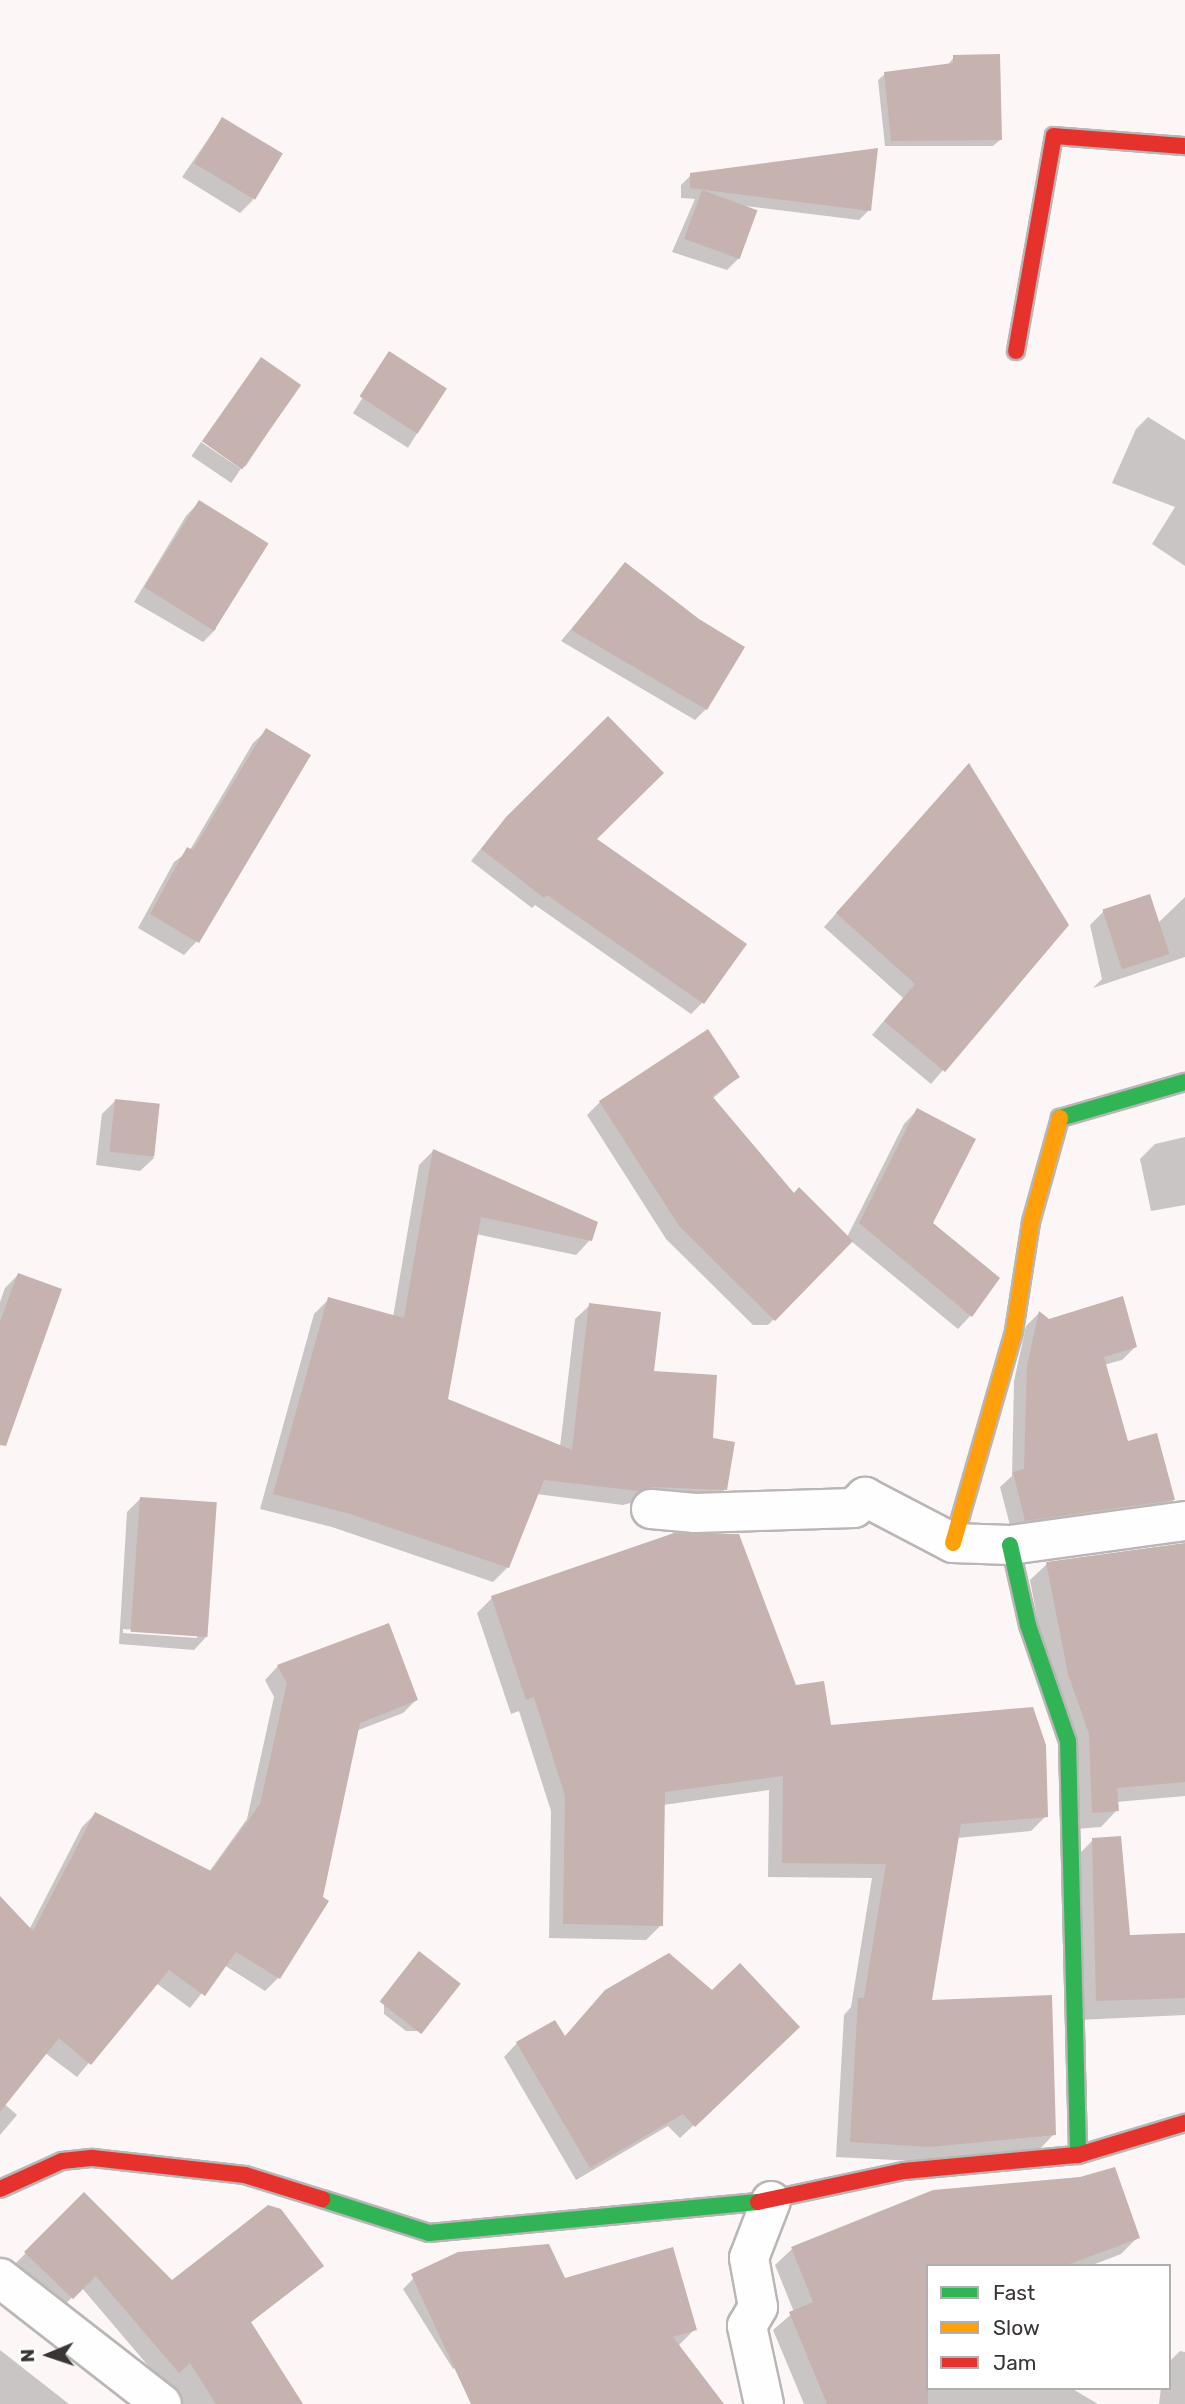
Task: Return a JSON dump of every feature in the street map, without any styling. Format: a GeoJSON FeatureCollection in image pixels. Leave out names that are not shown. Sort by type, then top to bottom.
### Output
{"type":"FeatureCollection","features":[{"type":"Feature","properties":{"kind":"street"},"geometry":{"type":"LineString","coordinates":[[1016,351],[1054,136],[1185,146]]}},
{"type":"Feature","properties":{"kind":"street"},"geometry":{"type":"LineString","coordinates":[[953,1543],[1014,1331],[1031,1222],[1061,1115],[1185,1082]]}},
{"type":"Feature","properties":{"kind":"street"},"geometry":{"type":"LineString","coordinates":[[651,1509],[695,1513],[854,1508],[864,1497],[953,1543],[1010,1545],[1185,1521]]}},
{"type":"Feature","properties":{"kind":"street"},"geometry":{"type":"LineString","coordinates":[[1010,1545],[1028,1625],[1068,1741],[1079,2155]]}},
{"type":"Feature","properties":{"kind":"street"},"geometry":{"type":"LineString","coordinates":[[0,2189],[62,2161],[93,2158],[245,2175],[429,2232],[771,2201],[904,2171],[1079,2155],[1185,2123]]}},
{"type":"Feature","properties":{"kind":"street"},"geometry":{"type":"LineString","coordinates":[[764,2404],[747,2326],[758,2307],[749,2258],[771,2201]]}},
{"type":"Feature","properties":{"kind":"street"},"geometry":{"type":"LineString","coordinates":[[0,2278],[162,2404]]}},
{"type":"Feature","properties":{"kind":"building"},"geometry":{"type":"Polygon","coordinates":[[[1000,54],[1002,140],[891,141],[884,72],[953,63],[953,55],[1000,54]]]}},
{"type":"Feature","properties":{"kind":"building"},"geometry":{"type":"Polygon","coordinates":[[[222,117],[283,154],[255,200],[194,163],[222,117]]]}},
{"type":"Feature","properties":{"kind":"building"},"geometry":{"type":"Polygon","coordinates":[[[878,148],[871,211],[690,188],[690,173],[878,148]]]}},
{"type":"Feature","properties":{"kind":"building"},"geometry":{"type":"Polygon","coordinates":[[[702,190],[757,210],[740,259],[684,239],[702,190]]]}},
{"type":"Feature","properties":{"kind":"building"},"geometry":{"type":"Polygon","coordinates":[[[389,351],[447,389],[417,434],[360,396],[389,351]]]}},
{"type":"Feature","properties":{"kind":"building"},"geometry":{"type":"Polygon","coordinates":[[[261,357],[301,385],[242,469],[202,441],[261,357]]]}},
{"type":"Feature","properties":{"kind":"building"},"geometry":{"type":"Polygon","coordinates":[[[199,500],[269,543],[214,631],[144,587],[199,500]]]}},
{"type":"Feature","properties":{"kind":"building"},"geometry":{"type":"Polygon","coordinates":[[[625,562],[699,619],[745,647],[707,710],[571,630],[625,562]]]}},
{"type":"Feature","properties":{"kind":"building"},"geometry":{"type":"Polygon","coordinates":[[[608,716],[664,773],[597,839],[747,944],[704,1004],[547,895],[544,898],[481,849],[506,817],[608,716]]]}},
{"type":"Feature","properties":{"kind":"building"},"geometry":{"type":"Polygon","coordinates":[[[266,728],[311,755],[199,943],[150,914],[187,847],[193,850],[266,728]]]}},
{"type":"Feature","properties":{"kind":"building"},"geometry":{"type":"Polygon","coordinates":[[[969,763],[1069,925],[945,1072],[884,1021],[915,984],[836,913],[969,763]]]}},
{"type":"Feature","properties":{"kind":"building"},"geometry":{"type":"Polygon","coordinates":[[[1150,894],[1169,954],[1122,969],[1102,909],[1150,894]]]}},
{"type":"Feature","properties":{"kind":"building"},"geometry":{"type":"Polygon","coordinates":[[[708,1029],[740,1077],[712,1096],[794,1193],[799,1187],[853,1241],[775,1321],[679,1226],[599,1101],[708,1029]]]}},
{"type":"Feature","properties":{"kind":"building"},"geometry":{"type":"Polygon","coordinates":[[[115,1099],[160,1104],[154,1156],[109,1152],[115,1099]]]}},
{"type":"Feature","properties":{"kind":"building"},"geometry":{"type":"Polygon","coordinates":[[[917,1108],[976,1139],[933,1223],[1000,1278],[972,1317],[859,1223],[917,1108]]]}},
{"type":"Feature","properties":{"kind":"building"},"geometry":{"type":"Polygon","coordinates":[[[433,1149],[598,1222],[592,1241],[481,1217],[448,1399],[572,1450],[589,1303],[661,1312],[654,1371],[717,1375],[713,1438],[735,1442],[727,1490],[653,1487],[639,1491],[544,1480],[509,1568],[347,1513],[273,1494],[328,1297],[404,1318],[433,1149]]]}},
{"type":"Feature","properties":{"kind":"building"},"geometry":{"type":"Polygon","coordinates":[[[18,1273],[62,1289],[6,1446],[0,1445],[0,1322],[18,1273]]]}},
{"type":"Feature","properties":{"kind":"building"},"geometry":{"type":"Polygon","coordinates":[[[1123,1296],[1137,1347],[1104,1357],[1128,1441],[1157,1433],[1175,1500],[1025,1521],[1013,1472],[1024,1469],[1027,1366],[1039,1311],[1049,1319],[1123,1296]]]}},
{"type":"Feature","properties":{"kind":"building"},"geometry":{"type":"Polygon","coordinates":[[[140,1497],[217,1502],[207,1637],[131,1632],[140,1497]]]}},
{"type":"Feature","properties":{"kind":"building"},"geometry":{"type":"Polygon","coordinates":[[[674,1533],[739,1534],[796,1685],[824,1681],[831,1725],[1033,1707],[1046,1745],[1048,1817],[961,1824],[932,2000],[1052,1995],[1056,2135],[930,2147],[850,2142],[858,1998],[864,1998],[886,1864],[782,1863],[783,1776],[665,1792],[663,1926],[563,1924],[565,1796],[534,1697],[526,1700],[491,1596],[674,1533]]]}},
{"type":"Feature","properties":{"kind":"building"},"geometry":{"type":"Polygon","coordinates":[[[1185,1543],[1185,1782],[1117,1788],[1119,1811],[1092,1813],[1089,1734],[1068,1674],[1046,1562],[1185,1543]]]}},
{"type":"Feature","properties":{"kind":"building"},"geometry":{"type":"Polygon","coordinates":[[[389,1623],[418,1700],[360,1723],[323,1897],[329,1901],[280,1979],[236,1952],[205,1996],[169,1970],[91,2065],[59,2038],[0,2112],[0,1896],[33,1931],[95,1812],[211,1871],[260,1804],[287,1683],[277,1665],[389,1623]]]}},
{"type":"Feature","properties":{"kind":"building"},"geometry":{"type":"Polygon","coordinates":[[[1121,1836],[1130,1935],[1185,1933],[1185,1998],[1096,2001],[1092,1838],[1121,1836]]]}},
{"type":"Feature","properties":{"kind":"building"},"geometry":{"type":"Polygon","coordinates":[[[419,1951],[461,1984],[421,2034],[380,2001],[419,1951]]]}},
{"type":"Feature","properties":{"kind":"building"},"geometry":{"type":"Polygon","coordinates":[[[669,1953],[712,1990],[740,1963],[800,2027],[695,2127],[683,2114],[590,2168],[516,2042],[555,2020],[565,2036],[605,1990],[669,1953]]]}},
{"type":"Feature","properties":{"kind":"building"},"geometry":{"type":"Polygon","coordinates":[[[1115,2167],[1140,2238],[1069,2264],[926,2264],[928,2404],[827,2404],[789,2312],[813,2302],[791,2247],[933,2190],[1080,2177],[1115,2167]]]}},
{"type":"Feature","properties":{"kind":"building"},"geometry":{"type":"Polygon","coordinates":[[[84,2192],[172,2280],[268,2205],[281,2209],[324,2266],[251,2322],[303,2404],[216,2404],[190,2363],[179,2373],[96,2276],[73,2299],[24,2252],[84,2192]]]}},
{"type":"Feature","properties":{"kind":"building"},"geometry":{"type":"Polygon","coordinates":[[[549,2244],[565,2278],[673,2247],[697,2330],[673,2337],[724,2404],[471,2404],[411,2274],[458,2252],[549,2244]]]}},
{"type":"Feature","properties":{"kind":"traffic: fast"},"geometry":{"type":"LineString","coordinates":[[1060,1118],[1185,1082]]}},
{"type":"Feature","properties":{"kind":"traffic: fast"},"geometry":{"type":"LineString","coordinates":[[1010,1545],[1028,1625],[1068,1741],[1078,2155]]}},
{"type":"Feature","properties":{"kind":"traffic: fast"},"geometry":{"type":"LineString","coordinates":[[322,2199],[429,2233],[758,2202]]}},
{"type":"Feature","properties":{"kind":"traffic: slow"},"geometry":{"type":"LineString","coordinates":[[953,1543],[1014,1331],[1031,1222],[1060,1118]]}},
{"type":"Feature","properties":{"kind":"traffic: jam"},"geometry":{"type":"LineString","coordinates":[[1016,351],[1054,136],[1185,146]]}},
{"type":"Feature","properties":{"kind":"traffic: jam"},"geometry":{"type":"LineString","coordinates":[[758,2202],[904,2171],[1078,2155],[1185,2123]]}},
{"type":"Feature","properties":{"kind":"traffic: jam"},"geometry":{"type":"LineString","coordinates":[[0,2189],[62,2161],[93,2158],[245,2175],[322,2199]]}}]}
